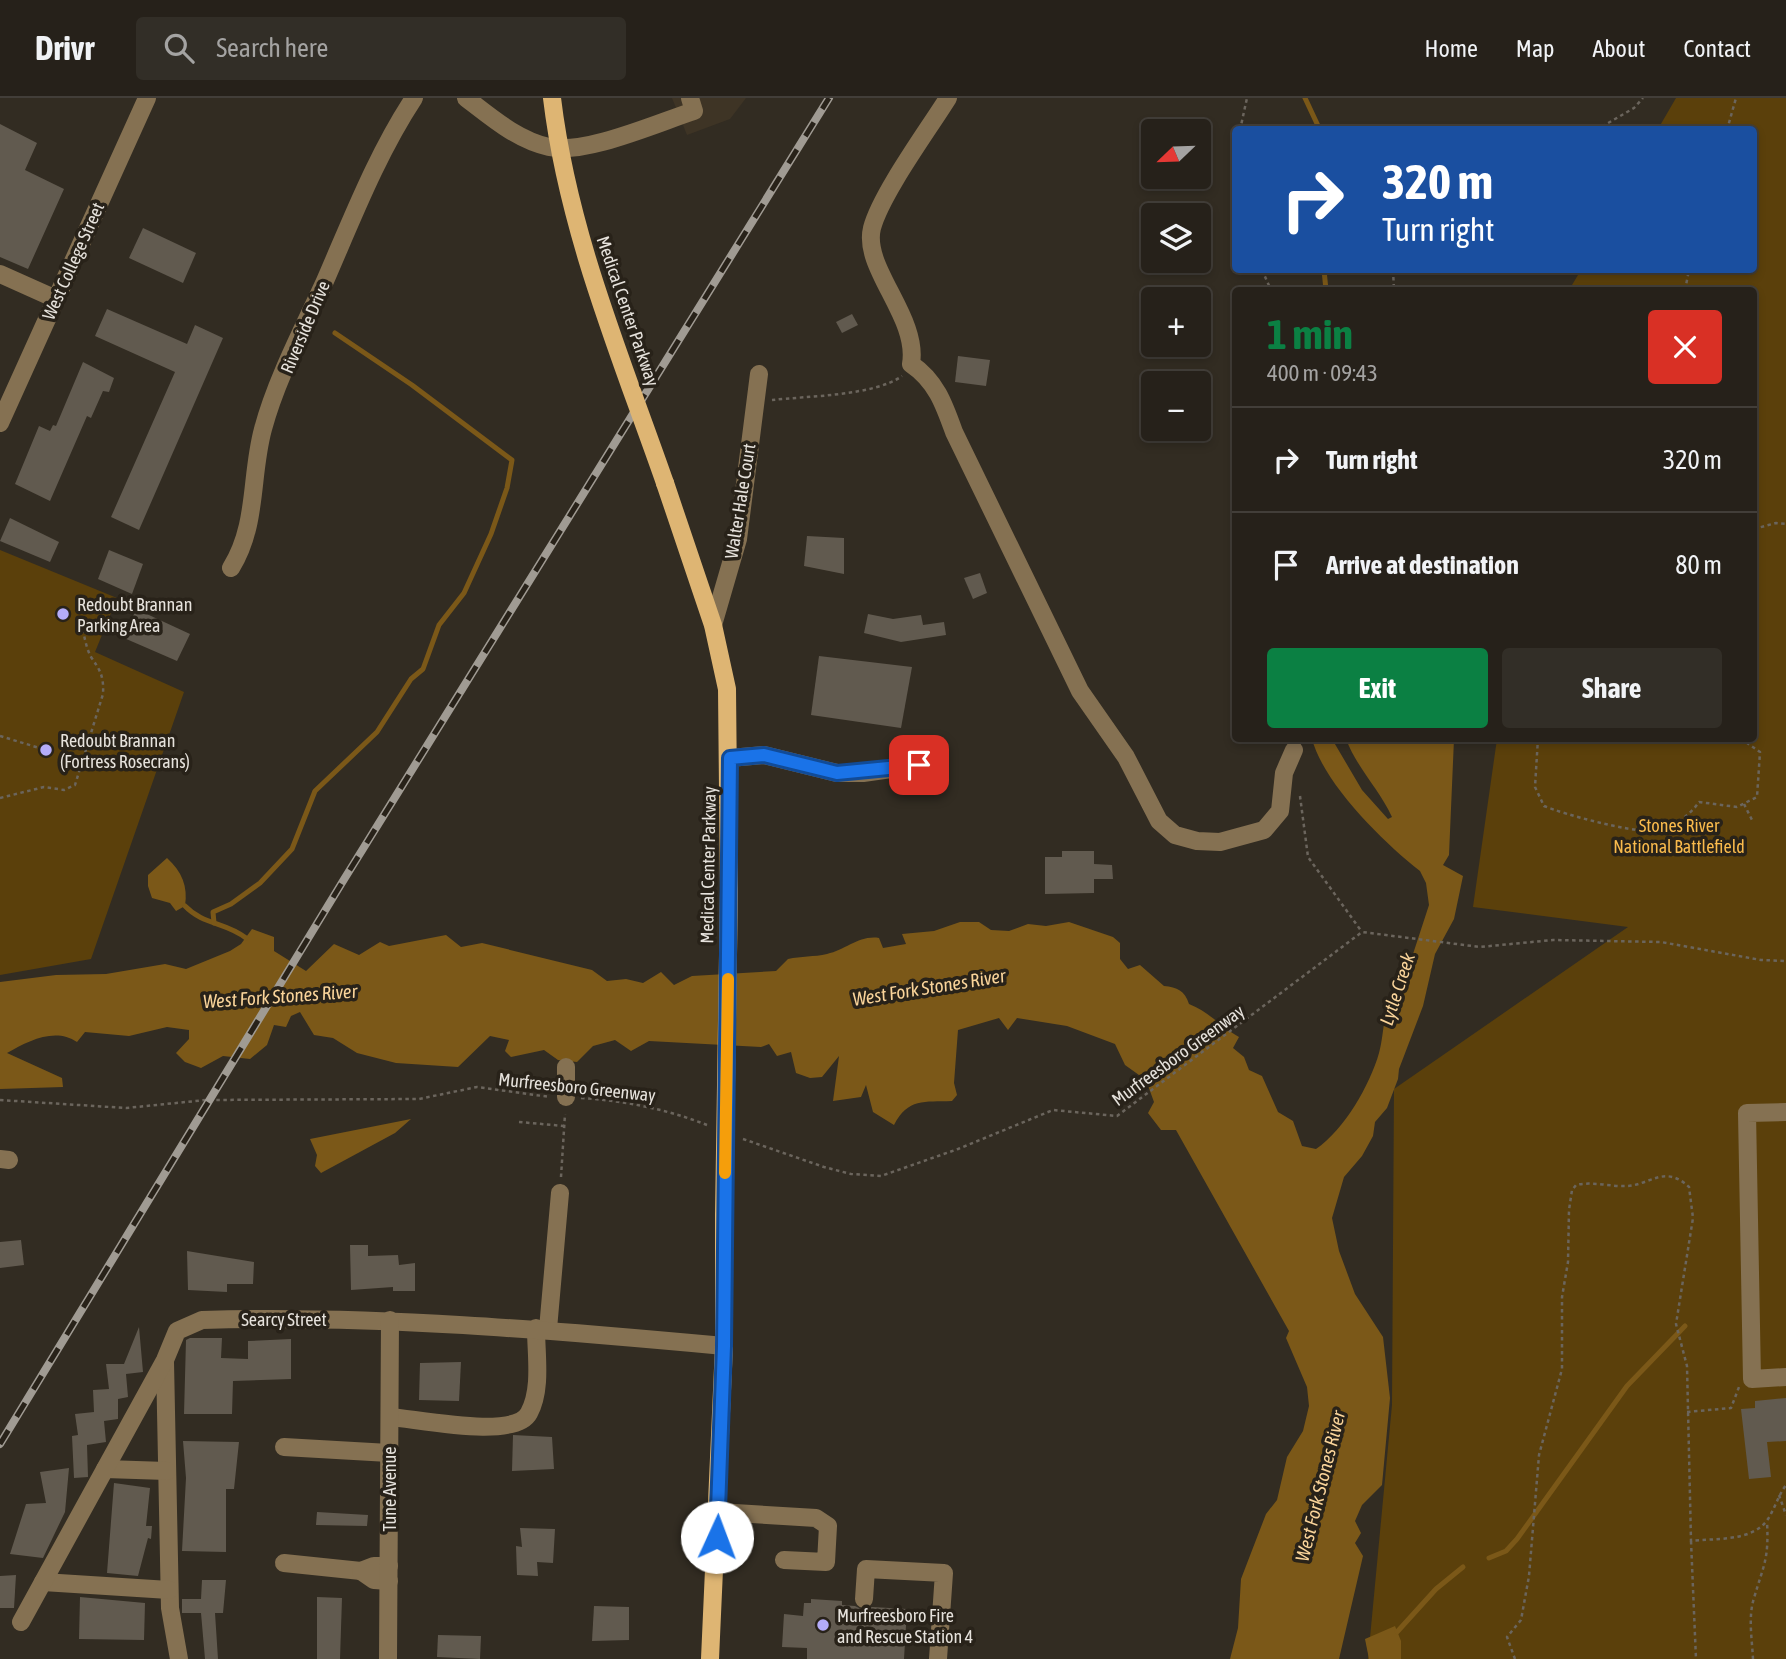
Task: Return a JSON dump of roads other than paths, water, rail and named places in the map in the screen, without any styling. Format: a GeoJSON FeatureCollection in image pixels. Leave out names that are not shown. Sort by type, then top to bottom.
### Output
{"type":"FeatureCollection","features":[{"type":"Feature","properties":{"kind":"main road","name":"Medical Center Parkway"},"geometry":{"type":"LineString","coordinates":[[552,98],[568,193],[594,281],[713,625],[727,689],[730,758],[724,1346],[710,1659]]}},
{"type":"Feature","properties":{"kind":"street","name":"Riverside Drive"},"geometry":{"type":"LineString","coordinates":[[231,568],[244,547],[253,509],[263,430],[301,333],[358,207],[399,121],[414,98]]}},
{"type":"Feature","properties":{"kind":"street"},"geometry":{"type":"LineString","coordinates":[[466,98],[508,130],[550,147],[593,144],[692,104]]}},
{"type":"Feature","properties":{"kind":"street"},"geometry":{"type":"LineString","coordinates":[[948,98],[890,191],[872,228],[872,244],[880,270],[912,340],[911,364],[929,376],[942,399],[954,432],[1080,691],[1126,757],[1159,821],[1175,835],[1197,841],[1220,842],[1264,830],[1280,811],[1284,773],[1294,750]]}},
{"type":"Feature","properties":{"kind":"street","name":"West College Street"},"geometry":{"type":"LineString","coordinates":[[0,423],[144,99]]}},
{"type":"Feature","properties":{"kind":"street"},"geometry":{"type":"LineString","coordinates":[[0,274],[56,299]]}},
{"type":"Feature","properties":{"kind":"street","name":"Walter Hale Court"},"geometry":{"type":"LineString","coordinates":[[713,625],[738,539],[759,374]]}},
{"type":"Feature","properties":{"kind":"street"},"geometry":{"type":"LineString","coordinates":[[730,758],[764,755],[837,773],[919,765]]}},
{"type":"Feature","properties":{"kind":"street"},"geometry":{"type":"LineString","coordinates":[[566,1067],[566,1097]]}},
{"type":"Feature","properties":{"kind":"street"},"geometry":{"type":"LineString","coordinates":[[1786,1112],[1746,1113],[1752,1379],[1786,1377]]}},
{"type":"Feature","properties":{"kind":"street"},"geometry":{"type":"LineString","coordinates":[[390,1417],[476,1427],[514,1426],[529,1415],[537,1387],[560,1194]]}},
{"type":"Feature","properties":{"kind":"street","name":"Searcy Street"},"geometry":{"type":"LineString","coordinates":[[21,1622],[165,1360],[177,1331],[202,1320],[390,1320],[542,1329],[724,1346]]}},
{"type":"Feature","properties":{"kind":"street","name":"Tune Avenue"},"geometry":{"type":"LineString","coordinates":[[388,1659],[390,1320]]}},
{"type":"Feature","properties":{"kind":"street"},"geometry":{"type":"LineString","coordinates":[[165,1360],[169,1590],[179,1659]]}},
{"type":"Feature","properties":{"kind":"street"},"geometry":{"type":"LineString","coordinates":[[284,1447],[389,1454]]}},
{"type":"Feature","properties":{"kind":"street"},"geometry":{"type":"LineString","coordinates":[[105,1469],[167,1471]]}},
{"type":"Feature","properties":{"kind":"street"},"geometry":{"type":"LineString","coordinates":[[718,1512],[816,1518],[828,1526],[825,1562],[784,1560]]}},
{"type":"Feature","properties":{"kind":"street"},"geometry":{"type":"LineString","coordinates":[[284,1563],[361,1571],[374,1566],[389,1573]]}},
{"type":"Feature","properties":{"kind":"street"},"geometry":{"type":"LineString","coordinates":[[864,1599],[866,1569],[944,1573],[938,1659]]}},
{"type":"Feature","properties":{"kind":"street"},"geometry":{"type":"LineString","coordinates":[[43,1582],[169,1590]]}},
{"type":"Feature","properties":{"kind":"water","name":"West Fork Stones River"},"geometry":{"type":"Polygon","coordinates":[[[1313,742],[1334,742],[1362,790],[1388,819],[1392,817],[1387,807],[1348,742],[1454,742],[1449,855],[1443,865],[1463,876],[1454,919],[1435,954],[1423,1006],[1387,1108],[1375,1122],[1373,1136],[1362,1156],[1344,1177],[1332,1218],[1339,1251],[1355,1294],[1383,1337],[1390,1398],[1382,1485],[1362,1505],[1355,1521],[1361,1533],[1355,1543],[1363,1556],[1339,1659],[1230,1659],[1238,1628],[1241,1579],[1266,1514],[1277,1500],[1287,1457],[1303,1431],[1309,1406],[1307,1387],[1286,1338],[1289,1331],[1176,1130],[1161,1130],[1148,1113],[1154,1102],[1146,1080],[1125,1065],[1115,1044],[1067,1026],[1017,1018],[1008,1030],[999,1018],[958,1030],[954,1083],[957,1095],[952,1101],[925,1102],[911,1106],[899,1116],[894,1125],[873,1112],[866,1085],[861,1097],[833,1101],[839,1056],[822,1077],[810,1078],[796,1073],[791,1052],[777,1056],[769,1044],[761,1047],[649,1041],[631,1051],[615,1040],[593,1046],[577,1062],[558,1060],[544,1050],[511,1057],[505,1051],[509,1040],[490,1036],[458,1067],[396,1063],[357,1053],[333,1038],[314,1035],[300,1012],[291,1016],[286,1027],[274,1025],[267,1045],[250,1059],[223,1056],[201,1068],[185,1062],[176,1053],[189,1039],[189,1030],[167,1027],[129,1036],[85,1032],[77,1042],[60,1036],[42,1037],[7,1053],[62,1078],[63,1087],[0,1089],[0,982],[56,975],[106,974],[165,964],[186,969],[230,951],[241,944],[252,929],[274,937],[274,951],[306,971],[334,944],[359,955],[380,942],[389,946],[446,935],[461,947],[482,943],[592,970],[607,981],[626,979],[643,983],[661,972],[674,985],[692,976],[776,971],[788,959],[827,954],[865,939],[879,938],[883,948],[906,944],[902,934],[934,931],[960,922],[979,922],[991,930],[1009,931],[1028,924],[1046,926],[1069,922],[1113,937],[1120,943],[1120,959],[1128,969],[1140,965],[1164,986],[1180,991],[1189,1004],[1239,1037],[1233,1048],[1244,1057],[1249,1070],[1262,1076],[1278,1112],[1293,1121],[1302,1146],[1316,1149],[1346,1119],[1369,1079],[1379,1053],[1387,1009],[1398,1000],[1429,905],[1426,883],[1420,871],[1357,811],[1329,775],[1313,742]]]}},
{"type":"Feature","properties":{"kind":"water"},"geometry":{"type":"Polygon","coordinates":[[[167,858],[177,869],[185,886],[185,906],[176,911],[170,903],[152,898],[148,886],[148,875],[167,858]]]}},
{"type":"Feature","properties":{"kind":"water"},"geometry":{"type":"Polygon","coordinates":[[[411,1119],[395,1133],[321,1173],[315,1166],[317,1155],[310,1139],[411,1119]]]}},
{"type":"Feature","properties":{"kind":"water"},"geometry":{"type":"Polygon","coordinates":[[[1395,1626],[1401,1641],[1401,1659],[1369,1659],[1365,1639],[1395,1626]]]}},
{"type":"Feature","properties":{"kind":"waterway","name":"Lytle Creek"},"geometry":{"type":"LineString","coordinates":[[1305,98],[1318,126]]}},
{"type":"Feature","properties":{"kind":"waterway","name":"Lytle Creek"},"geometry":{"type":"LineString","coordinates":[[1324,273],[1326,287]]}},
{"type":"Feature","properties":{"kind":"waterway"},"geometry":{"type":"LineString","coordinates":[[214,923],[213,912],[231,904],[260,883],[292,849],[315,791],[377,732],[411,679],[423,669],[439,625],[464,593],[491,534],[507,488],[512,460],[412,385],[335,333]]}},
{"type":"Feature","properties":{"kind":"waterway"},"geometry":{"type":"LineString","coordinates":[[185,906],[199,917],[246,938]]}},
{"type":"Feature","properties":{"kind":"waterway"},"geometry":{"type":"LineString","coordinates":[[1489,1558],[1506,1551],[1517,1539],[1627,1386],[1685,1326]]}},
{"type":"Feature","properties":{"kind":"waterway"},"geometry":{"type":"LineString","coordinates":[[1397,1632],[1436,1589],[1463,1567]]}},
{"type":"Feature","properties":{"kind":"railway"},"geometry":{"type":"LineString","coordinates":[[0,1444],[343,881],[829,98]]}},
{"type":"Feature","properties":{"kind":"place","name":"Redoubt Brannan Parking Area"},"geometry":{"type":"Point","coordinates":[63,614]}},
{"type":"Feature","properties":{"kind":"place","name":"Redoubt Brannan (Fortress Rosecrans)"},"geometry":{"type":"Point","coordinates":[46,750]}},
{"type":"Feature","properties":{"kind":"place","name":"Murfreesboro Fire and Rescue Station 4"},"geometry":{"type":"Point","coordinates":[823,1625]}},
{"type":"Feature","properties":{"kind":"park label","name":"Stones River National Battlefield"},"geometry":{"type":"Point","coordinates":[1679,835]}}]}
